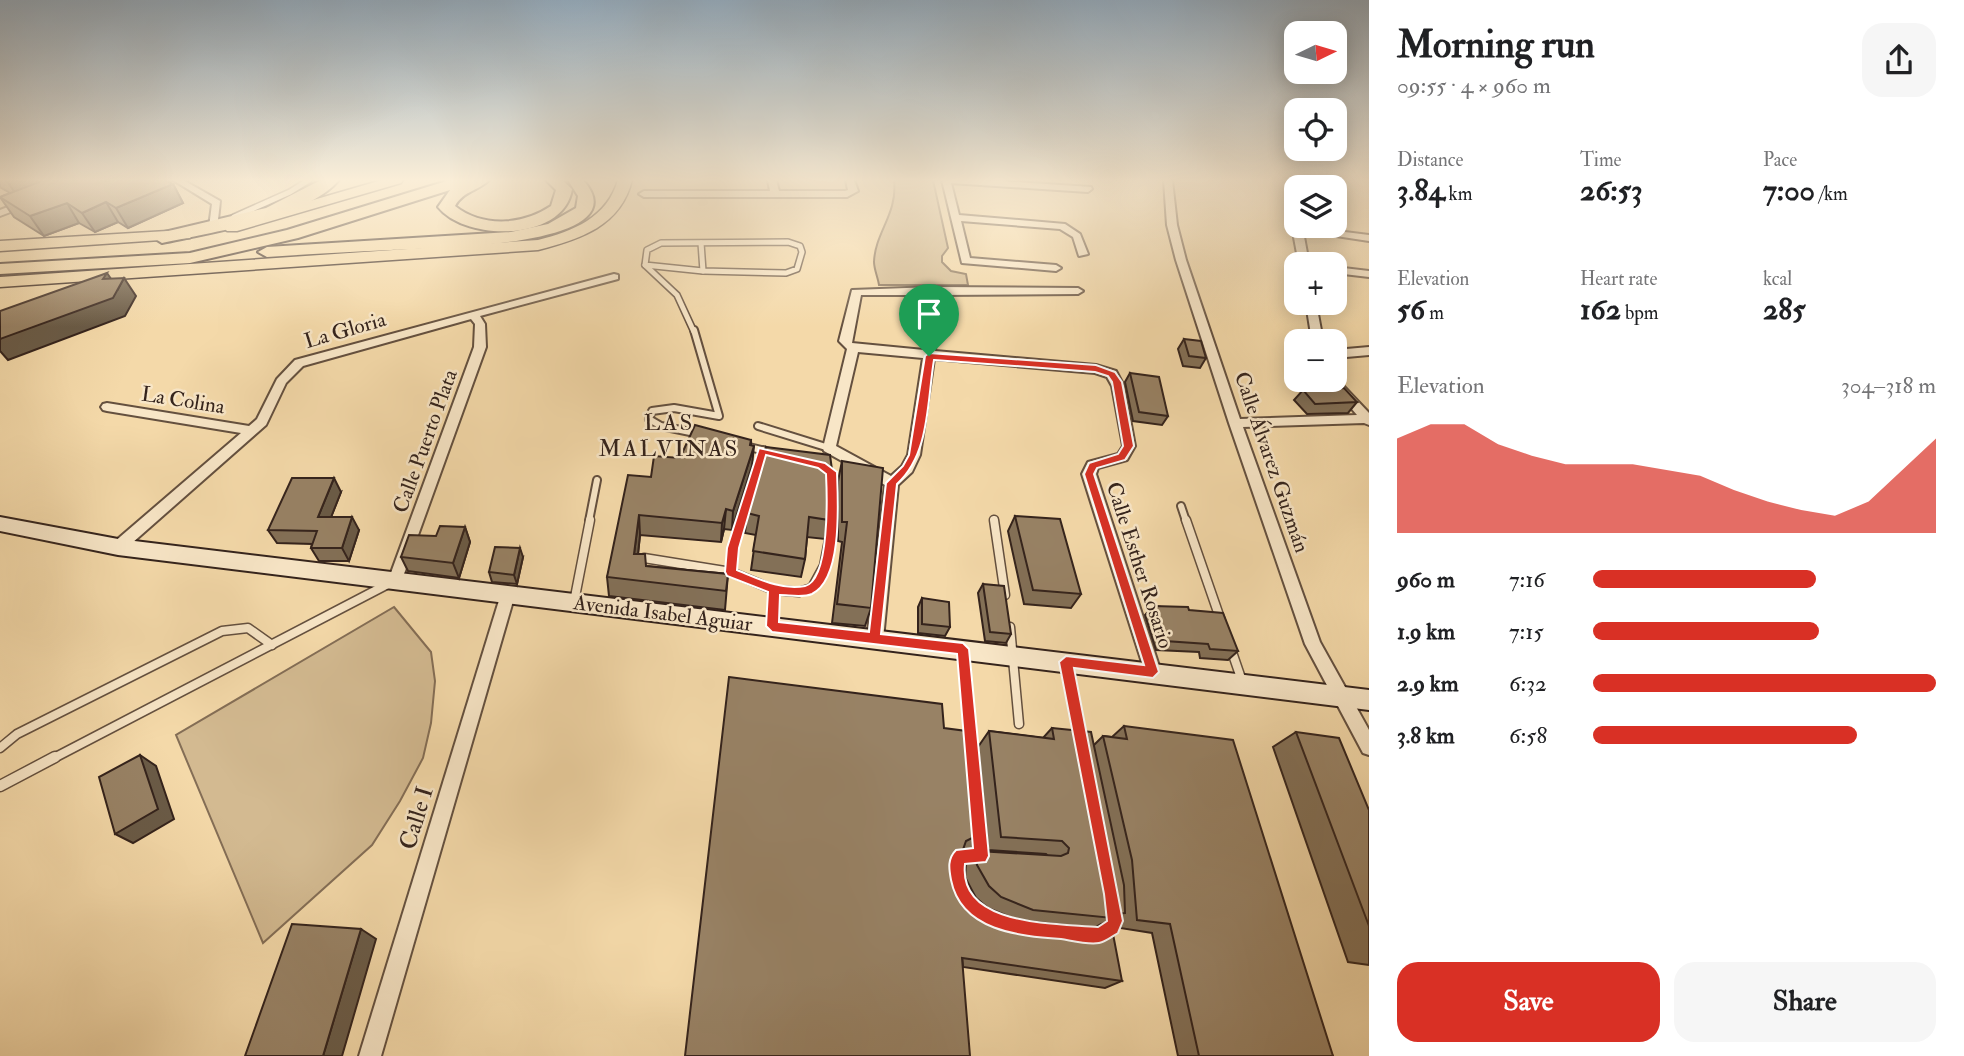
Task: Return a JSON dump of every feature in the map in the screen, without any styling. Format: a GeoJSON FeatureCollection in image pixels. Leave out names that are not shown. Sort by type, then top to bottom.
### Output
{"type":"FeatureCollection","features":[{"type":"Feature","properties":{"kind":"highway"},"geometry":{"type":"LineString","coordinates":[[162,238],[195,229]]}},
{"type":"Feature","properties":{"kind":"highway"},"geometry":{"type":"LineString","coordinates":[[75,255],[225,237],[253,229]]}},
{"type":"Feature","properties":{"kind":"highway"},"geometry":{"type":"LineString","coordinates":[[0,257],[173,250],[237,241],[280,229]]}},
{"type":"Feature","properties":{"kind":"highway"},"geometry":{"type":"LineString","coordinates":[[190,258],[262,243],[306,229]]}},
{"type":"Feature","properties":{"kind":"highway"},"geometry":{"type":"LineString","coordinates":[[0,269],[478,240],[544,229]]}},
{"type":"Feature","properties":{"kind":"highway"},"geometry":{"type":"LineString","coordinates":[[314,258],[411,244]]}},
{"type":"Feature","properties":{"kind":"main road"},"geometry":{"type":"LineString","coordinates":[[0,246],[162,238],[221,229]]}},
{"type":"Feature","properties":{"kind":"main road"},"geometry":{"type":"LineString","coordinates":[[0,282],[200,269],[314,258],[513,248],[556,241],[586,229]]}},
{"type":"Feature","properties":{"kind":"main road","name":"Avenida Isabel Aguiar"},"geometry":{"type":"LineString","coordinates":[[0,524],[118,547],[1369,700]]}},
{"type":"Feature","properties":{"kind":"street"},"geometry":{"type":"LineString","coordinates":[[959,229],[966,261],[1056,268]]}},
{"type":"Feature","properties":{"kind":"street"},"geometry":{"type":"LineString","coordinates":[[1067,229],[1077,236],[1083,254]]}},
{"type":"Feature","properties":{"kind":"street","name":"Calle Álvarez Guzmán"},"geometry":{"type":"LineString","coordinates":[[1173,229],[1181,261],[1235,423],[1313,644],[1369,747]]}},
{"type":"Feature","properties":{"kind":"street"},"geometry":{"type":"LineString","coordinates":[[1347,235],[1369,238]]}},
{"type":"Feature","properties":{"kind":"street"},"geometry":{"type":"LineString","coordinates":[[1347,272],[1369,274]]}},
{"type":"Feature","properties":{"kind":"street","name":"La Gloria"},"geometry":{"type":"LineString","coordinates":[[118,547],[252,431],[268,412],[281,382],[299,363],[614,277]]}},
{"type":"Feature","properties":{"kind":"street"},"geometry":{"type":"LineString","coordinates":[[875,639],[892,483],[907,469],[914,455],[929,356],[934,290]]}},
{"type":"Feature","properties":{"kind":"street"},"geometry":{"type":"LineString","coordinates":[[929,356],[853,348],[845,341],[856,292],[1078,291]]}},
{"type":"Feature","properties":{"kind":"street","name":"Calle Puerto Plata"},"geometry":{"type":"LineString","coordinates":[[395,581],[480,347],[480,324],[473,314]]}},
{"type":"Feature","properties":{"kind":"street"},"geometry":{"type":"LineString","coordinates":[[853,348],[829,448],[892,483]]}},
{"type":"Feature","properties":{"kind":"street"},"geometry":{"type":"LineString","coordinates":[[1347,353],[1369,351]]}},
{"type":"Feature","properties":{"kind":"street","name":"Calle Esther Rosario"},"geometry":{"type":"LineString","coordinates":[[929,356],[1096,369],[1111,374],[1118,386],[1129,446],[1122,457],[1093,465],[1089,474],[1153,672]]}},
{"type":"Feature","properties":{"kind":"street"},"geometry":{"type":"LineString","coordinates":[[1344,392],[1368,420]]}},
{"type":"Feature","properties":{"kind":"street","name":"La Colina"},"geometry":{"type":"LineString","coordinates":[[107,407],[252,431]]}},
{"type":"Feature","properties":{"kind":"street"},"geometry":{"type":"LineString","coordinates":[[1235,423],[1368,420]]}},
{"type":"Feature","properties":{"kind":"street","name":"Calle I"},"geometry":{"type":"LineString","coordinates":[[370,1056],[508,594]]}},
{"type":"Feature","properties":{"kind":"lane"},"geometry":{"type":"LineString","coordinates":[[645,265],[703,271],[786,273],[797,269],[802,252],[800,246],[788,242],[661,243],[647,246],[644,250],[645,265],[651,274],[671,288],[685,310],[719,416],[666,408],[652,411],[649,419],[661,426],[714,438]]}},
{"type":"Feature","properties":{"kind":"lane"},"geometry":{"type":"LineString","coordinates":[[701,243],[703,271]]}},
{"type":"Feature","properties":{"kind":"lane"},"geometry":{"type":"LineString","coordinates":[[758,426],[829,448]]}},
{"type":"Feature","properties":{"kind":"lane"},"geometry":{"type":"LineString","coordinates":[[738,444],[786,456]]}},
{"type":"Feature","properties":{"kind":"lane"},"geometry":{"type":"LineString","coordinates":[[731,572],[733,548],[763,450]]}},
{"type":"Feature","properties":{"kind":"lane"},"geometry":{"type":"LineString","coordinates":[[643,558],[731,572],[774,590],[807,591],[817,584],[825,568],[833,517],[833,477],[831,472],[821,466]]}},
{"type":"Feature","properties":{"kind":"lane"},"geometry":{"type":"LineString","coordinates":[[574,602],[597,480]]}},
{"type":"Feature","properties":{"kind":"lane"},"geometry":{"type":"LineString","coordinates":[[1181,506],[1225,633]]}},
{"type":"Feature","properties":{"kind":"lane"},"geometry":{"type":"LineString","coordinates":[[994,520],[1006,606]]}},
{"type":"Feature","properties":{"kind":"lane"},"geometry":{"type":"LineString","coordinates":[[0,786],[395,581]]}},
{"type":"Feature","properties":{"kind":"lane"},"geometry":{"type":"LineString","coordinates":[[772,626],[774,590]]}},
{"type":"Feature","properties":{"kind":"lane"},"geometry":{"type":"LineString","coordinates":[[1008,619],[1014,655],[1019,724]]}},
{"type":"Feature","properties":{"kind":"lane"},"geometry":{"type":"LineString","coordinates":[[0,748],[17,734],[222,631],[248,628],[272,645]]}},
{"type":"Feature","properties":{"kind":"lane"},"geometry":{"type":"LineString","coordinates":[[1230,646],[1243,684]]}},
{"type":"Feature","properties":{"kind":"lane"},"geometry":{"type":"LineString","coordinates":[[963,649],[971,746]]}},
{"type":"Feature","properties":{"kind":"lane"},"geometry":{"type":"LineString","coordinates":[[1066,662],[1085,757]]}},
{"type":"Feature","properties":{"kind":"lane"},"geometry":{"type":"LineString","coordinates":[[978,829],[981,856]]}},
{"type":"Feature","properties":{"kind":"lane"},"geometry":{"type":"LineString","coordinates":[[957,877],[956,867],[962,856],[994,857]]}},
{"type":"Feature","properties":{"kind":"lane"},"geometry":{"type":"LineString","coordinates":[[1088,935],[1099,935],[1113,928],[1115,921],[1112,894]]}},
{"type":"Feature","properties":{"kind":"shaded area"},"geometry":{"type":"Polygon","coordinates":[[[883,229],[944,229],[948,248],[942,256],[942,262],[951,271],[966,274],[968,285],[879,285],[874,265],[883,229]]]}},
{"type":"Feature","properties":{"kind":"shaded area"},"geometry":{"type":"Polygon","coordinates":[[[394,607],[431,652],[435,681],[431,723],[423,758],[372,845],[263,943],[176,735],[394,607]]]}},
{"type":"Feature","properties":{"kind":"building"},"geometry":{"type":"Polygon","coordinates":[[[107,273],[103,279],[124,278],[113,298],[0,339],[0,311],[107,273]]]}},
{"type":"Feature","properties":{"kind":"building"},"geometry":{"type":"Polygon","coordinates":[[[1184,339],[1201,341],[1206,358],[1189,356],[1184,339]]]}},
{"type":"Feature","properties":{"kind":"building"},"geometry":{"type":"Polygon","coordinates":[[[1130,373],[1159,377],[1168,416],[1139,412],[1130,373]]]}},
{"type":"Feature","properties":{"kind":"building"},"geometry":{"type":"Polygon","coordinates":[[[1347,391],[1357,402],[1315,404],[1305,392],[1347,391]]]}},
{"type":"Feature","properties":{"kind":"building"},"geometry":{"type":"Polygon","coordinates":[[[695,425],[751,440],[750,445],[754,446],[733,511],[726,509],[722,523],[639,515],[634,554],[645,554],[646,566],[728,574],[726,591],[607,577],[628,475],[651,477],[654,456],[680,458],[695,425]]]}},
{"type":"Feature","properties":{"kind":"building"},"geometry":{"type":"Polygon","coordinates":[[[766,447],[830,455],[833,477],[829,520],[809,517],[805,559],[753,551],[759,516],[747,513],[766,447]]]}},
{"type":"Feature","properties":{"kind":"building"},"geometry":{"type":"Polygon","coordinates":[[[842,461],[883,468],[871,608],[837,604],[847,522],[842,522],[842,461]]]}},
{"type":"Feature","properties":{"kind":"building"},"geometry":{"type":"Polygon","coordinates":[[[292,478],[334,478],[318,517],[352,517],[342,548],[311,548],[317,531],[268,530],[292,478]]]}},
{"type":"Feature","properties":{"kind":"building"},"geometry":{"type":"Polygon","coordinates":[[[1015,516],[1060,519],[1081,594],[1033,590],[1015,516]]]}},
{"type":"Feature","properties":{"kind":"building"},"geometry":{"type":"Polygon","coordinates":[[[440,526],[465,527],[453,563],[401,557],[409,535],[436,536],[440,526]]]}},
{"type":"Feature","properties":{"kind":"building"},"geometry":{"type":"Polygon","coordinates":[[[495,547],[520,548],[514,575],[489,572],[495,547]]]}},
{"type":"Feature","properties":{"kind":"building"},"geometry":{"type":"Polygon","coordinates":[[[983,584],[1004,586],[1011,634],[990,632],[983,584]]]}},
{"type":"Feature","properties":{"kind":"building"},"geometry":{"type":"Polygon","coordinates":[[[922,598],[949,602],[950,627],[922,624],[922,598]]]}},
{"type":"Feature","properties":{"kind":"building"},"geometry":{"type":"Polygon","coordinates":[[[1153,606],[1188,607],[1189,610],[1223,613],[1238,651],[1210,649],[1208,644],[1165,641],[1153,606]]]}},
{"type":"Feature","properties":{"kind":"building"},"geometry":{"type":"Polygon","coordinates":[[[729,677],[942,704],[944,728],[974,732],[983,838],[966,841],[959,861],[964,880],[975,897],[991,912],[1027,926],[1113,934],[1122,981],[962,958],[970,1056],[685,1056],[729,677]]]}},
{"type":"Feature","properties":{"kind":"building"},"geometry":{"type":"Polygon","coordinates":[[[1124,726],[1233,740],[1333,1056],[1199,1056],[1170,924],[1137,920],[1132,860],[1103,736],[1127,739],[1124,726]]]}},
{"type":"Feature","properties":{"kind":"building"},"geometry":{"type":"Polygon","coordinates":[[[1052,728],[1091,732],[1124,885],[1125,913],[1112,914],[1112,918],[1033,910],[1001,897],[989,886],[977,865],[978,851],[1061,856],[1068,853],[1069,848],[1062,841],[1001,837],[989,731],[1054,739],[1052,728]]]}},
{"type":"Feature","properties":{"kind":"building"},"geometry":{"type":"Polygon","coordinates":[[[1296,732],[1339,738],[1369,810],[1369,926],[1296,732]]]}},
{"type":"Feature","properties":{"kind":"building"},"geometry":{"type":"Polygon","coordinates":[[[140,755],[158,809],[115,834],[99,777],[140,755]]]}},
{"type":"Feature","properties":{"kind":"building"},"geometry":{"type":"Polygon","coordinates":[[[292,924],[361,929],[323,1056],[245,1056],[292,924]]]}},
{"type":"Feature","properties":{"kind":"district","name":"LAS MALVINAS"},"geometry":{"type":"Point","coordinates":[669,435]}},
{"type":"Feature","properties":{"kind":"route"},"geometry":{"type":"LineString","coordinates":[[929,356],[912,463],[892,483],[875,639],[772,626],[774,590],[731,572],[733,548],[763,450],[828,469],[833,477],[833,517],[825,568],[817,584],[807,591],[774,590],[772,626],[875,639],[963,649],[981,856],[962,856],[958,860],[956,867],[961,890],[967,901],[985,915],[1010,927],[1099,935],[1113,928],[1115,921],[1112,894],[1066,662],[1153,672],[1089,474],[1090,467],[1115,461],[1122,457],[1129,446],[1117,382],[1107,371],[1096,369],[929,356]]}}]}
